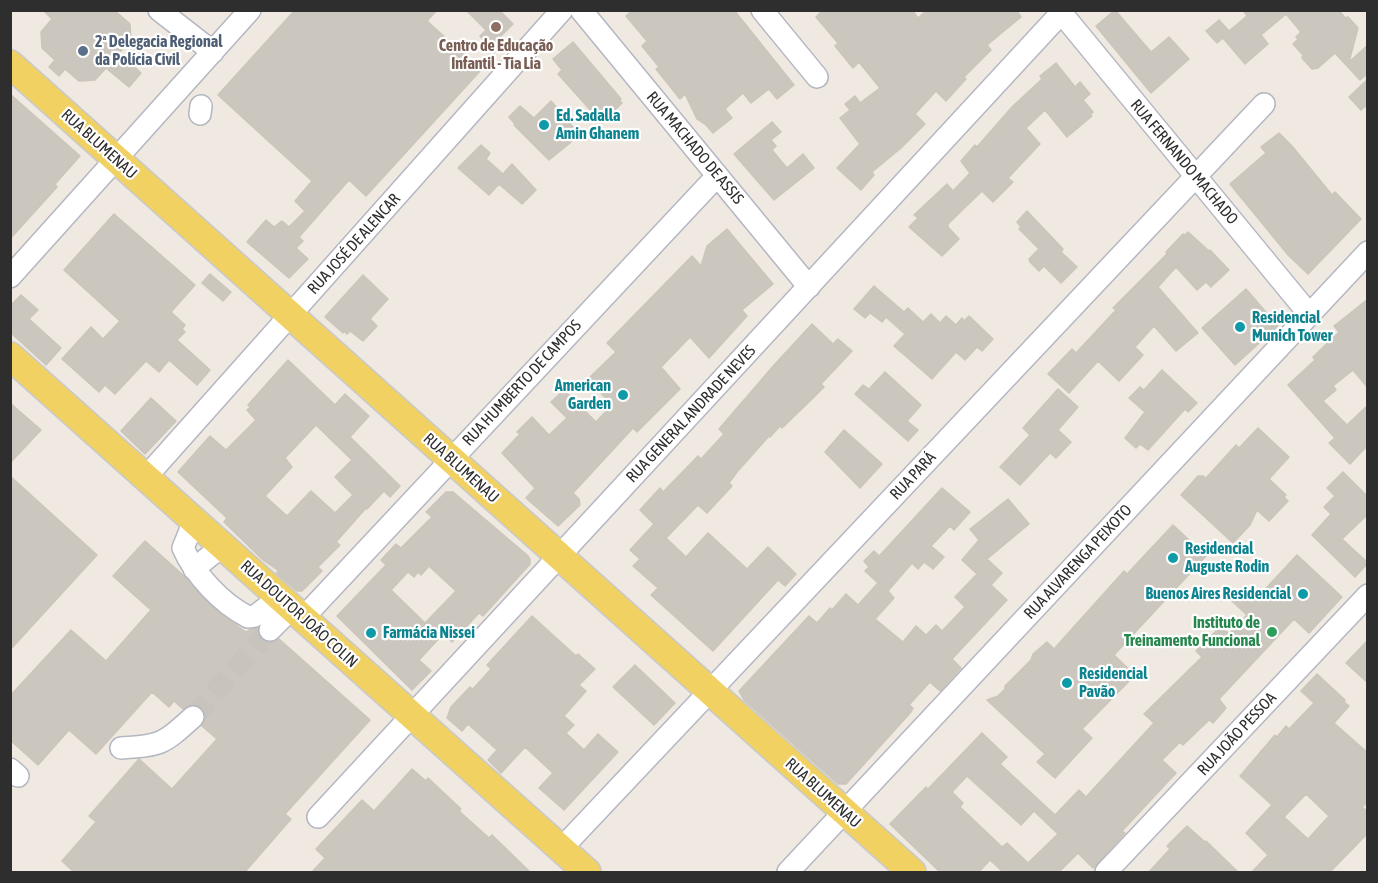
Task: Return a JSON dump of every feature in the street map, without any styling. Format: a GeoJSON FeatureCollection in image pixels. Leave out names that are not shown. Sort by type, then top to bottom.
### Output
{"type":"FeatureCollection","features":[{"type":"Feature","properties":{"kind":"main road","name":"RUA BLUMENAU"},"geometry":{"type":"LineString","coordinates":[[10,64],[912,873]]}},
{"type":"Feature","properties":{"kind":"main road","name":"RUA DOUTOR JOÃO COLIN"},"geometry":{"type":"LineString","coordinates":[[10,356],[587,873]]}},
{"type":"Feature","properties":{"kind":"street"},"geometry":{"type":"LineString","coordinates":[[159,10],[213,52]]}},
{"type":"Feature","properties":{"kind":"street"},"geometry":{"type":"LineString","coordinates":[[10,277],[250,10]]}},
{"type":"Feature","properties":{"kind":"street","name":"RUA JOSÉ DE ALENCAR"},"geometry":{"type":"LineString","coordinates":[[146,477],[562,10]]}},
{"type":"Feature","properties":{"kind":"street","name":"RUA MACHADO DE ASSIS"},"geometry":{"type":"LineString","coordinates":[[581,10],[809,286]]}},
{"type":"Feature","properties":{"kind":"street"},"geometry":{"type":"LineString","coordinates":[[762,10],[817,77]]}},
{"type":"Feature","properties":{"kind":"street","name":"RUA FERNANDO MACHADO"},"geometry":{"type":"LineString","coordinates":[[1061,12],[1309,314]]}},
{"type":"Feature","properties":{"kind":"street","name":"RUA GENERAL ANDRADE NEVES"},"geometry":{"type":"LineString","coordinates":[[318,817],[1061,12]]}},
{"type":"Feature","properties":{"kind":"street","name":"RUA PARÁ"},"geometry":{"type":"LineString","coordinates":[[561,849],[1264,104]]}},
{"type":"Feature","properties":{"kind":"street","name":"RUA HUMBERTO DE CAMPOS"},"geometry":{"type":"LineString","coordinates":[[292,608],[451,459],[717,176]]}},
{"type":"Feature","properties":{"kind":"street","name":"RUA ALVARENGA PEIXOTO"},"geometry":{"type":"LineString","coordinates":[[788,873],[1368,252]]}},
{"type":"Feature","properties":{"kind":"street"},"geometry":{"type":"LineString","coordinates":[[194,521],[183,548],[194,569],[219,595],[248,617],[292,608]]}},
{"type":"Feature","properties":{"kind":"street"},"geometry":{"type":"LineString","coordinates":[[194,569],[222,546]]}},
{"type":"Feature","properties":{"kind":"street","name":"RUA JOÃO PESSOA"},"geometry":{"type":"LineString","coordinates":[[1106,873],[1368,595]]}},
{"type":"Feature","properties":{"kind":"street"},"geometry":{"type":"LineString","coordinates":[[270,630],[292,608]]}},
{"type":"Feature","properties":{"kind":"street"},"geometry":{"type":"LineString","coordinates":[[121,748],[153,746],[166,741],[193,717]]}},
{"type":"Feature","properties":{"kind":"building","name":"2ª Delegacia Regional da Polícia Civil"},"geometry":{"type":"Polygon","coordinates":[[[43,10],[114,10],[130,24],[131,40],[119,53],[141,73],[129,87],[106,68],[95,80],[79,81],[65,69],[59,76],[49,67],[55,60],[42,48],[41,32],[52,19],[43,10]]]}},
{"type":"Feature","properties":{"kind":"building"},"geometry":{"type":"Polygon","coordinates":[[[295,10],[437,10],[427,21],[481,70],[366,196],[349,180],[299,237],[303,241],[296,248],[308,259],[289,278],[247,242],[266,220],[274,227],[282,221],[289,227],[305,211],[295,201],[312,181],[218,95],[295,10]]]}},
{"type":"Feature","properties":{"kind":"building","name":"Centro de Educação Infantil - Tia Lia"},"geometry":{"type":"Polygon","coordinates":[[[466,10],[499,10],[513,24],[490,47],[480,36],[486,30],[466,10]]]}},
{"type":"Feature","properties":{"kind":"building"},"geometry":{"type":"Polygon","coordinates":[[[633,10],[734,10],[794,85],[777,99],[769,89],[751,103],[743,93],[725,109],[732,118],[713,133],[697,119],[685,94],[680,99],[656,69],[659,67],[642,46],[647,41],[626,16],[633,10]]]}},
{"type":"Feature","properties":{"kind":"building"},"geometry":{"type":"Polygon","coordinates":[[[823,10],[912,10],[918,18],[927,10],[1016,10],[1021,17],[987,45],[991,50],[964,77],[966,79],[946,101],[936,91],[915,114],[925,124],[872,172],[874,175],[861,190],[837,168],[860,144],[840,118],[850,110],[845,104],[855,96],[860,103],[880,88],[859,62],[853,68],[835,46],[838,43],[816,17],[823,10]]]}},
{"type":"Feature","properties":{"kind":"building"},"geometry":{"type":"Polygon","coordinates":[[[1115,10],[1151,52],[1169,37],[1189,59],[1151,93],[1096,26],[1115,10]]]}},
{"type":"Feature","properties":{"kind":"building"},"geometry":{"type":"Polygon","coordinates":[[[1243,10],[1339,10],[1358,28],[1349,62],[1368,45],[1368,73],[1360,80],[1335,53],[1318,68],[1312,69],[1293,44],[1301,32],[1286,14],[1261,35],[1268,44],[1245,64],[1223,38],[1217,43],[1206,31],[1219,20],[1229,31],[1247,16],[1243,10]]]}},
{"type":"Feature","properties":{"kind":"building"},"geometry":{"type":"Polygon","coordinates":[[[573,42],[621,99],[619,100],[622,103],[602,123],[558,74],[562,70],[553,59],[573,42]]]}},
{"type":"Feature","properties":{"kind":"building"},"geometry":{"type":"Polygon","coordinates":[[[1056,63],[1075,87],[1080,82],[1090,94],[1083,100],[1093,112],[1090,115],[1092,116],[1067,137],[1045,110],[1026,128],[1040,144],[1008,178],[1013,182],[993,202],[982,191],[948,224],[959,239],[942,256],[909,227],[918,218],[914,215],[947,184],[953,191],[970,173],[961,161],[1042,79],[1040,76],[1056,63]]]}},
{"type":"Feature","properties":{"kind":"building"},"geometry":{"type":"Polygon","coordinates":[[[1368,79],[1368,104],[1361,110],[1349,97],[1368,79]]]}},
{"type":"Feature","properties":{"kind":"building"},"geometry":{"type":"Polygon","coordinates":[[[10,94],[80,156],[55,184],[57,187],[10,239],[10,94]]]}},
{"type":"Feature","properties":{"kind":"building","name":"Ed. Sadalla Amin Ghanem"},"geometry":{"type":"Polygon","coordinates":[[[551,101],[578,133],[570,143],[549,160],[509,117],[520,106],[534,118],[551,101]]]}},
{"type":"Feature","properties":{"kind":"building"},"geometry":{"type":"Polygon","coordinates":[[[772,122],[781,132],[771,140],[776,146],[772,150],[787,168],[803,154],[814,168],[774,200],[734,154],[772,122]]]}},
{"type":"Feature","properties":{"kind":"building"},"geometry":{"type":"Polygon","coordinates":[[[1279,133],[1332,195],[1335,192],[1361,219],[1308,274],[1289,256],[1230,184],[1266,153],[1261,147],[1279,133]]]}},
{"type":"Feature","properties":{"kind":"building"},"geometry":{"type":"Polygon","coordinates":[[[481,145],[490,153],[486,159],[503,174],[512,164],[536,190],[522,204],[499,184],[489,195],[458,168],[481,145]]]}},
{"type":"Feature","properties":{"kind":"building"},"geometry":{"type":"Polygon","coordinates":[[[1027,211],[1063,249],[1061,252],[1077,267],[1061,283],[1044,266],[1039,271],[1030,262],[1029,259],[1039,249],[1019,229],[1021,227],[1017,222],[1027,211]]]}},
{"type":"Feature","properties":{"kind":"building"},"geometry":{"type":"Polygon","coordinates":[[[114,214],[195,285],[171,312],[185,325],[182,329],[185,332],[177,340],[210,370],[197,385],[169,360],[159,372],[146,361],[115,394],[105,385],[99,392],[62,359],[91,327],[103,339],[120,321],[64,270],[114,214]]]}},
{"type":"Feature","properties":{"kind":"building"},"geometry":{"type":"Polygon","coordinates":[[[727,229],[773,284],[742,310],[747,316],[709,358],[690,337],[661,367],[680,389],[637,432],[633,428],[573,493],[579,499],[580,505],[558,526],[526,498],[535,488],[502,453],[520,434],[517,432],[532,417],[549,435],[567,418],[551,402],[564,390],[596,422],[612,405],[588,379],[616,352],[607,343],[692,256],[701,266],[707,246],[727,229]]]}},
{"type":"Feature","properties":{"kind":"building"},"geometry":{"type":"Polygon","coordinates":[[[1188,232],[1229,270],[1211,287],[1206,282],[1197,290],[1176,267],[1158,287],[1198,333],[1176,351],[1154,326],[1135,347],[1143,355],[1119,381],[1098,361],[1069,393],[1048,374],[1072,349],[1076,353],[1116,310],[1113,308],[1167,254],[1166,252],[1183,234],[1188,232]]]}},
{"type":"Feature","properties":{"kind":"building"},"geometry":{"type":"Polygon","coordinates":[[[210,274],[231,292],[223,301],[202,283],[210,274]]]}},
{"type":"Feature","properties":{"kind":"building"},"geometry":{"type":"Polygon","coordinates":[[[363,275],[388,299],[370,319],[377,326],[363,341],[350,331],[347,334],[344,331],[343,333],[325,317],[363,275]]]}},
{"type":"Feature","properties":{"kind":"building"},"geometry":{"type":"Polygon","coordinates":[[[874,286],[904,312],[908,308],[923,322],[931,314],[940,323],[946,316],[956,325],[962,318],[964,321],[969,316],[993,339],[982,351],[977,347],[965,360],[956,352],[932,379],[894,346],[905,334],[886,317],[882,322],[870,313],[865,318],[854,309],[874,286]]]}},
{"type":"Feature","properties":{"kind":"building","name":"Residencial Munich Tower"},"geometry":{"type":"Polygon","coordinates":[[[1246,289],[1278,326],[1235,365],[1202,328],[1246,289]]]}},
{"type":"Feature","properties":{"kind":"building"},"geometry":{"type":"Polygon","coordinates":[[[21,295],[38,310],[29,319],[61,348],[46,365],[10,332],[10,306],[21,295]]]}},
{"type":"Feature","properties":{"kind":"building"},"geometry":{"type":"Polygon","coordinates":[[[1368,299],[1368,388],[1353,370],[1333,386],[1336,390],[1323,401],[1347,425],[1368,405],[1368,445],[1350,464],[1329,443],[1335,438],[1288,385],[1315,360],[1313,357],[1339,332],[1334,326],[1368,299]]]}},
{"type":"Feature","properties":{"kind":"building"},"geometry":{"type":"Polygon","coordinates":[[[812,324],[833,344],[838,339],[852,351],[821,384],[824,387],[782,428],[780,426],[769,436],[737,472],[729,483],[732,486],[707,513],[698,505],[666,538],[686,557],[708,533],[747,569],[768,547],[796,574],[785,586],[778,580],[713,651],[651,595],[658,588],[633,566],[640,559],[630,550],[654,524],[640,510],[660,488],[663,492],[698,456],[701,459],[724,434],[719,429],[812,324]]]}},
{"type":"Feature","properties":{"kind":"building"},"geometry":{"type":"Polygon","coordinates":[[[288,360],[335,405],[345,394],[369,416],[350,437],[400,486],[390,497],[384,491],[366,508],[336,542],[340,545],[318,567],[322,571],[302,591],[297,591],[276,573],[279,571],[263,560],[224,522],[227,518],[178,472],[210,436],[226,450],[256,420],[247,410],[250,407],[248,405],[288,360]],[[316,425],[285,458],[292,467],[265,496],[287,516],[311,491],[335,513],[353,495],[335,477],[352,460],[316,425]]]}},
{"type":"Feature","properties":{"kind":"building"},"geometry":{"type":"Polygon","coordinates":[[[1162,370],[1197,403],[1188,412],[1185,409],[1148,450],[1140,444],[1136,448],[1125,438],[1145,412],[1129,398],[1140,387],[1144,390],[1162,370]]]}},
{"type":"Feature","properties":{"kind":"building"},"geometry":{"type":"Polygon","coordinates":[[[885,372],[921,405],[907,421],[918,430],[908,441],[855,394],[863,385],[869,389],[885,372]]]}},
{"type":"Feature","properties":{"kind":"building"},"geometry":{"type":"Polygon","coordinates":[[[1058,389],[1078,407],[1058,430],[1071,442],[1056,458],[1050,453],[1020,485],[1000,467],[1030,435],[1023,428],[1058,389]]]}},
{"type":"Feature","properties":{"kind":"building"},"geometry":{"type":"Polygon","coordinates":[[[151,398],[176,421],[145,454],[121,431],[151,398]]]}},
{"type":"Feature","properties":{"kind":"building"},"geometry":{"type":"Polygon","coordinates":[[[10,403],[41,430],[10,463],[10,403]]]}},
{"type":"Feature","properties":{"kind":"building"},"geometry":{"type":"Polygon","coordinates":[[[1258,428],[1289,457],[1269,479],[1286,495],[1284,497],[1288,501],[1269,521],[1257,510],[1250,525],[1233,543],[1181,495],[1198,476],[1206,478],[1236,445],[1239,448],[1258,428]]]}},
{"type":"Feature","properties":{"kind":"building"},"geometry":{"type":"Polygon","coordinates":[[[844,430],[882,464],[860,488],[825,452],[844,430]]]}},
{"type":"Feature","properties":{"kind":"building"},"geometry":{"type":"Polygon","coordinates":[[[1343,472],[1368,497],[1368,514],[1342,539],[1368,563],[1355,577],[1312,535],[1331,514],[1324,507],[1335,496],[1327,488],[1343,472]]]}},
{"type":"Feature","properties":{"kind":"building"},"geometry":{"type":"Polygon","coordinates":[[[10,476],[97,555],[10,650],[10,476]]]}},
{"type":"Feature","properties":{"kind":"building"},"geometry":{"type":"Polygon","coordinates":[[[942,488],[970,512],[954,530],[950,526],[931,546],[944,557],[933,569],[924,562],[918,569],[912,563],[888,591],[894,598],[875,619],[903,642],[916,626],[926,635],[936,625],[942,631],[965,607],[955,597],[977,574],[962,560],[979,540],[970,529],[1008,499],[1029,524],[987,559],[1002,573],[991,585],[1007,600],[952,659],[961,668],[940,691],[930,682],[909,705],[913,708],[911,712],[846,784],[838,784],[744,700],[739,691],[809,616],[817,623],[846,594],[858,605],[878,583],[865,571],[869,567],[864,561],[874,551],[879,556],[942,488]]]}},
{"type":"Feature","properties":{"kind":"building"},"geometry":{"type":"Polygon","coordinates":[[[446,492],[453,492],[527,555],[530,564],[483,616],[479,613],[452,642],[443,634],[419,660],[431,671],[412,690],[337,616],[386,565],[381,560],[396,544],[401,548],[432,517],[426,512],[446,492]],[[429,566],[421,575],[418,572],[414,577],[408,572],[391,590],[425,623],[456,591],[429,566]]]}},
{"type":"Feature","properties":{"kind":"building"},"geometry":{"type":"Polygon","coordinates":[[[1173,525],[1206,556],[1114,655],[1135,675],[1082,729],[1092,738],[1055,778],[1037,762],[1045,754],[987,700],[998,696],[1031,660],[1033,654],[1047,642],[1054,649],[1124,571],[1127,574],[1173,525]]]}},
{"type":"Feature","properties":{"kind":"building"},"geometry":{"type":"Polygon","coordinates":[[[145,541],[221,614],[246,632],[258,628],[261,639],[266,642],[279,639],[370,720],[285,814],[291,819],[244,873],[75,873],[62,861],[96,822],[89,816],[139,759],[172,789],[217,739],[202,726],[205,714],[197,705],[190,705],[183,709],[174,701],[169,707],[152,692],[96,754],[69,730],[38,765],[10,740],[10,696],[71,630],[106,661],[151,610],[113,576],[145,541]]]}},
{"type":"Feature","properties":{"kind":"building"},"geometry":{"type":"Polygon","coordinates":[[[1297,555],[1342,597],[1309,633],[1294,619],[1219,699],[1226,708],[1213,723],[1209,720],[1183,745],[1180,742],[1162,760],[1176,773],[1122,831],[1125,833],[1093,868],[1078,853],[1058,873],[1004,873],[990,860],[978,873],[941,873],[890,824],[926,787],[928,789],[982,733],[1007,757],[1000,764],[1055,815],[1079,790],[1086,797],[1154,723],[1144,714],[1202,657],[1196,651],[1221,626],[1229,634],[1247,615],[1231,600],[1243,587],[1256,599],[1297,555]],[[967,776],[952,792],[963,803],[960,807],[1002,847],[1007,843],[1028,863],[1058,834],[1034,811],[1021,825],[967,776]]]}},
{"type":"Feature","properties":{"kind":"building"},"geometry":{"type":"Polygon","coordinates":[[[532,616],[576,656],[578,654],[595,669],[579,685],[586,691],[564,716],[574,725],[566,733],[584,750],[598,734],[618,752],[564,810],[539,788],[553,773],[525,747],[501,773],[488,760],[497,750],[468,724],[462,731],[447,718],[451,707],[470,687],[473,689],[491,669],[487,665],[532,616]]]}},
{"type":"Feature","properties":{"kind":"building"},"geometry":{"type":"Polygon","coordinates":[[[1368,640],[1368,683],[1346,663],[1368,640]]]}},
{"type":"Feature","properties":{"kind":"building"},"geometry":{"type":"Polygon","coordinates":[[[635,665],[675,703],[654,725],[613,687],[635,665]]]}},
{"type":"Feature","properties":{"kind":"building"},"geometry":{"type":"Polygon","coordinates":[[[1317,674],[1349,706],[1334,723],[1368,753],[1368,802],[1362,807],[1368,812],[1368,833],[1329,873],[1251,873],[1268,855],[1246,833],[1272,805],[1240,776],[1275,735],[1277,737],[1286,726],[1289,729],[1314,703],[1301,691],[1317,674]],[[1306,794],[1284,817],[1308,839],[1329,816],[1306,794]]]}},
{"type":"Feature","properties":{"kind":"building"},"geometry":{"type":"Polygon","coordinates":[[[412,769],[426,781],[428,778],[461,809],[459,811],[489,838],[492,835],[531,873],[311,873],[325,858],[316,849],[362,800],[374,811],[412,769]]]}},
{"type":"Feature","properties":{"kind":"building"},"geometry":{"type":"Polygon","coordinates":[[[1187,826],[1239,873],[1148,873],[1170,849],[1167,846],[1187,826]]]}},
{"type":"Feature","properties":{"kind":"tunnel"},"geometry":{"type":"LineString","coordinates":[[193,717],[270,630]]}},
{"type":"Feature","properties":{"kind":"place","name":"Centro de Educação Infantil - Tia Lia"},"geometry":{"type":"Point","coordinates":[496,27]}},
{"type":"Feature","properties":{"kind":"place","name":"2ª Delegacia Regional da Polícia Civil"},"geometry":{"type":"Point","coordinates":[83,51]}},
{"type":"Feature","properties":{"kind":"place","name":"Ed. Sadalla Amin Ghanem"},"geometry":{"type":"Point","coordinates":[544,125]}},
{"type":"Feature","properties":{"kind":"place","name":"Residencial Munich Tower"},"geometry":{"type":"Point","coordinates":[1240,327]}},
{"type":"Feature","properties":{"kind":"place","name":"American Garden"},"geometry":{"type":"Point","coordinates":[623,395]}},
{"type":"Feature","properties":{"kind":"place","name":"Residencial Auguste Rodin"},"geometry":{"type":"Point","coordinates":[1173,558]}},
{"type":"Feature","properties":{"kind":"place","name":"Buenos Aires Residencial"},"geometry":{"type":"Point","coordinates":[1303,594]}},
{"type":"Feature","properties":{"kind":"place","name":"Instituto de Treinamento Funcional"},"geometry":{"type":"Point","coordinates":[1272,632]}},
{"type":"Feature","properties":{"kind":"place","name":"Farmácia Nissei"},"geometry":{"type":"Point","coordinates":[371,633]}},
{"type":"Feature","properties":{"kind":"place","name":"Residencial Pavão"},"geometry":{"type":"Point","coordinates":[1067,683]}}]}
